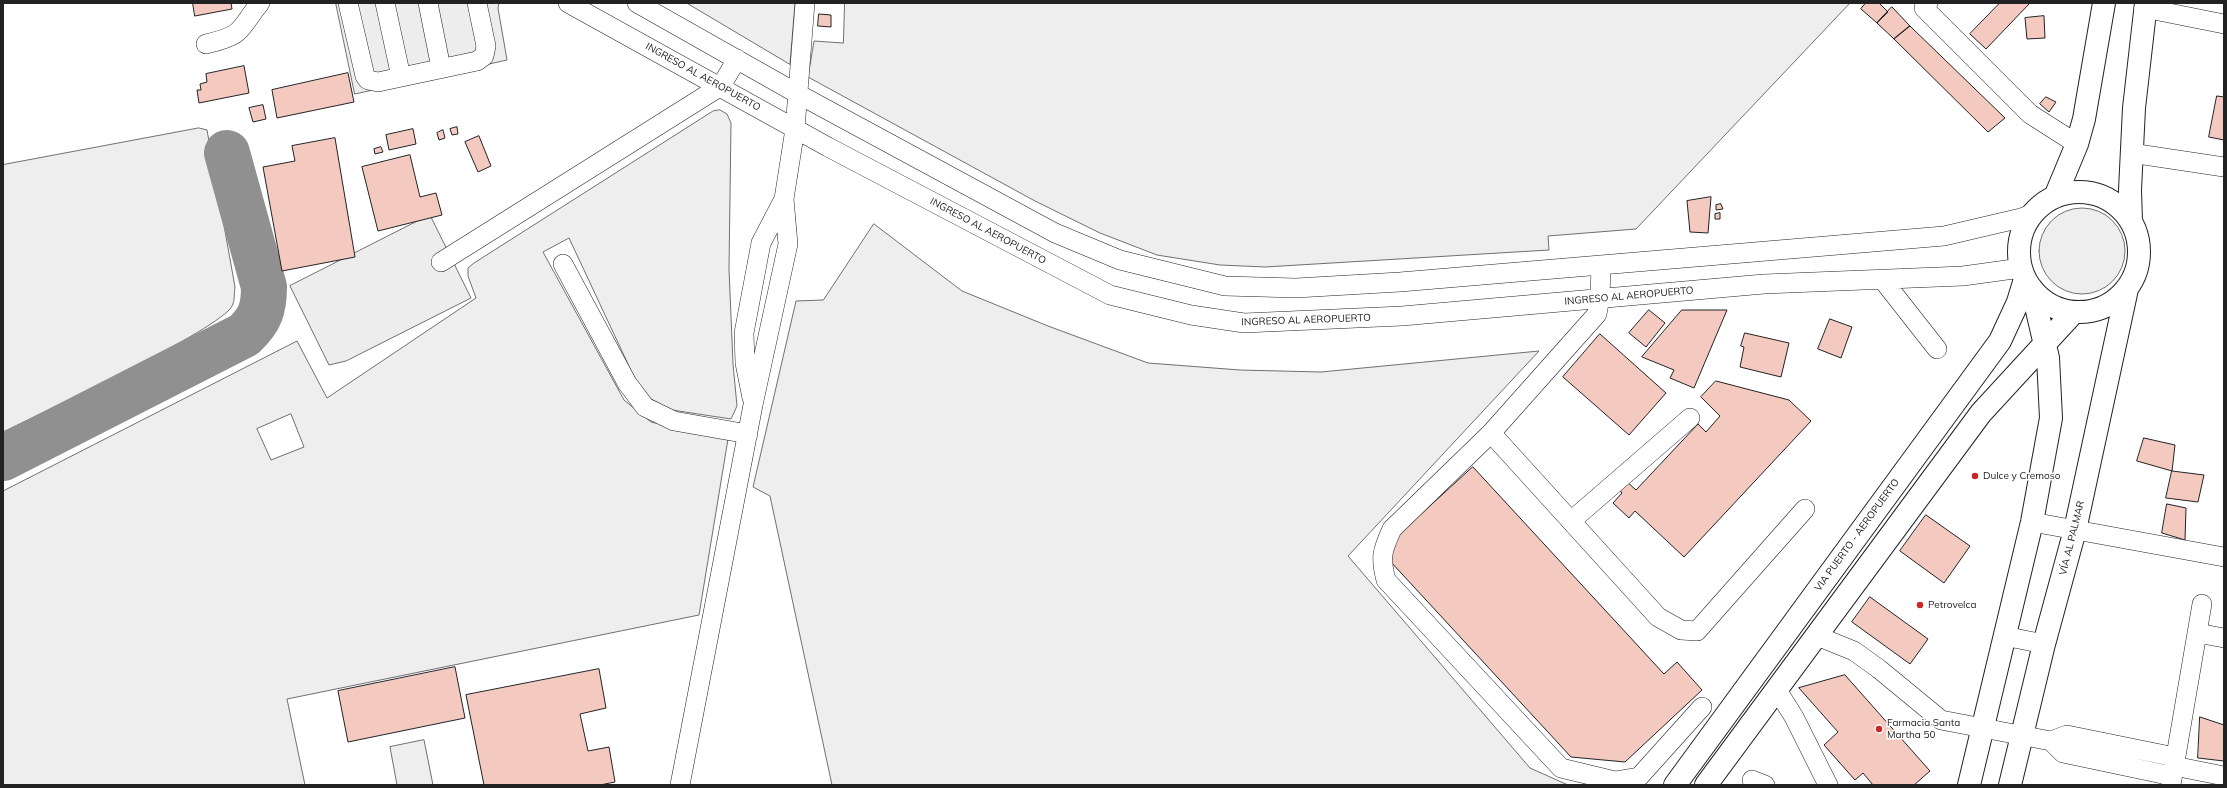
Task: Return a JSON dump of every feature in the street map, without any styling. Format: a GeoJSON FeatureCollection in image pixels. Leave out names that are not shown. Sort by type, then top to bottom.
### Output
{"type":"FeatureCollection","features":[{"type":"Feature","properties":{"kind":"main road"},"geometry":{"type":"LineString","coordinates":[[2055,197],[2077,144],[2084,119],[2099,6]]}},
{"type":"Feature","properties":{"kind":"main road"},"geometry":{"type":"LineString","coordinates":[[2131,222],[2131,153],[2145,6]]}},
{"type":"Feature","properties":{"kind":"main road"},"geometry":{"type":"LineString","coordinates":[[1969,785],[2032,522],[2051,418],[2050,384],[2045,344],[2026,279],[2019,254],[2021,239],[2026,225],[2034,212],[2055,197],[2072,193],[2090,193],[2106,198],[2121,209],[2131,222],[2137,236],[2139,249],[2138,263],[2134,276],[2127,289],[2104,307],[2089,311],[2074,312],[2053,306],[2044,301],[2026,279]]}},
{"type":"Feature","properties":{"kind":"main road","name":"VIA PUERTO - AEROPUERTO"},"geometry":{"type":"LineString","coordinates":[[1675,785],[2000,341],[2018,302],[2026,279]]}},
{"type":"Feature","properties":{"kind":"main road","name":"VÍA AL PALMAR"},"geometry":{"type":"LineString","coordinates":[[2010,785],[2044,644],[2075,530],[2127,289]]}},
{"type":"Feature","properties":{"kind":"main road"},"geometry":{"type":"LineString","coordinates":[[1706,785],[1980,413],[2074,312]]}},
{"type":"Feature","properties":{"kind":"street"},"geometry":{"type":"LineString","coordinates":[[206,44],[237,34],[244,28],[260,3]]}},
{"type":"Feature","properties":{"kind":"street"},"geometry":{"type":"LineString","coordinates":[[348,3],[364,71],[368,80],[378,82],[478,61],[484,56],[486,46],[477,3]]}},
{"type":"Feature","properties":{"kind":"street"},"geometry":{"type":"LineString","coordinates":[[385,3],[401,77]]}},
{"type":"Feature","properties":{"kind":"street"},"geometry":{"type":"LineString","coordinates":[[428,3],[441,68]]}},
{"type":"Feature","properties":{"kind":"street","name":"INGRESO AL AEROPUERTO"},"geometry":{"type":"LineString","coordinates":[[568,3],[721,86],[795,129],[1110,295],[1191,315],[1244,323],[1312,321],[1402,316],[1764,284],[1963,276],[2026,279]]}},
{"type":"Feature","properties":{"kind":"street"},"geometry":{"type":"LineString","coordinates":[[637,3],[798,94],[1055,232],[1120,260],[1225,286],[1296,288],[1400,282],[1944,236],[2021,218],[2034,212]]}},
{"type":"Feature","properties":{"kind":"street"},"geometry":{"type":"LineString","coordinates":[[680,785],[753,405],[788,244],[784,199],[795,129],[805,3]]}},
{"type":"Feature","properties":{"kind":"street"},"geometry":{"type":"LineString","coordinates":[[1928,3],[1924,8],[2030,114],[2077,144]]}},
{"type":"Feature","properties":{"kind":"street"},"geometry":{"type":"LineString","coordinates":[[2145,6],[2224,24]]}},
{"type":"Feature","properties":{"kind":"street"},"geometry":{"type":"LineString","coordinates":[[441,262],[721,86],[738,59]]}},
{"type":"Feature","properties":{"kind":"street"},"geometry":{"type":"LineString","coordinates":[[2131,153],[2224,167]]}},
{"type":"Feature","properties":{"kind":"street"},"geometry":{"type":"LineString","coordinates":[[753,405],[745,363],[744,333],[761,243],[784,199]]}},
{"type":"Feature","properties":{"kind":"street"},"geometry":{"type":"LineString","coordinates":[[563,264],[627,383],[645,407],[674,421],[748,434]]}},
{"type":"Feature","properties":{"kind":"street"},"geometry":{"type":"LineString","coordinates":[[1601,265],[1600,298],[1597,314],[1491,433],[1392,529],[1385,544],[1381,561],[1386,580],[1561,768],[1615,781],[1639,777],[1702,707]]}},
{"type":"Feature","properties":{"kind":"street"},"geometry":{"type":"LineString","coordinates":[[1882,279],[1936,349]]}},
{"type":"Feature","properties":{"kind":"street"},"geometry":{"type":"LineString","coordinates":[[1571,521],[1690,418]]}},
{"type":"Feature","properties":{"kind":"street"},"geometry":{"type":"LineString","coordinates":[[1491,433],[1658,617],[1681,630],[1697,631],[1805,509]]}},
{"type":"Feature","properties":{"kind":"street"},"geometry":{"type":"LineString","coordinates":[[2032,522],[2224,558]]}},
{"type":"Feature","properties":{"kind":"street"},"geometry":{"type":"LineString","coordinates":[[2173,771],[2202,604]]}},
{"type":"Feature","properties":{"kind":"street"},"geometry":{"type":"LineString","coordinates":[[2197,633],[2224,638]]}},
{"type":"Feature","properties":{"kind":"street"},"geometry":{"type":"LineString","coordinates":[[1817,636],[1854,651],[1941,720],[1982,730],[2051,741],[2067,735],[2173,771],[2224,776]]}},
{"type":"Feature","properties":{"kind":"street"},"geometry":{"type":"LineString","coordinates":[[2004,636],[2044,644]]}},
{"type":"Feature","properties":{"kind":"street"},"geometry":{"type":"LineString","coordinates":[[1777,690],[1794,717],[1828,785]]}},
{"type":"Feature","properties":{"kind":"shaded area"},"geometry":{"type":"Polygon","coordinates":[[[336,3],[499,3],[498,8],[507,60],[355,94],[336,3]]]}},
{"type":"Feature","properties":{"kind":"shaded area"},"geometry":{"type":"Polygon","coordinates":[[[687,3],[795,3],[790,64],[687,3]]]}},
{"type":"Feature","properties":{"kind":"shaded area"},"geometry":{"type":"Polygon","coordinates":[[[845,3],[1850,3],[1636,229],[1548,236],[1549,250],[1265,267],[1220,265],[1157,255],[1100,233],[1035,201],[808,77],[814,41],[843,43],[845,3]]]}},
{"type":"Feature","properties":{"kind":"shaded area"},"geometry":{"type":"Polygon","coordinates":[[[720,110],[727,114],[731,123],[729,269],[733,364],[737,406],[731,419],[672,410],[651,399],[635,379],[569,238],[543,252],[624,400],[651,422],[728,439],[699,615],[287,699],[305,785],[3,785],[3,491],[297,341],[327,398],[476,298],[468,276],[468,268],[474,263],[713,111],[720,110]],[[291,414],[257,429],[271,460],[304,447],[291,414]]]}},
{"type":"Feature","properties":{"kind":"shaded area"},"geometry":{"type":"Polygon","coordinates":[[[199,128],[207,130],[235,287],[232,306],[220,317],[196,333],[164,351],[3,432],[3,165],[199,128]]]}},
{"type":"Feature","properties":{"kind":"shaded area"},"geometry":{"type":"Polygon","coordinates":[[[2082,208],[2098,211],[2106,215],[2118,227],[2122,235],[2125,251],[2122,267],[2118,275],[2106,287],[2098,291],[2082,294],[2066,291],[2058,287],[2046,275],[2042,267],[2039,251],[2042,235],[2046,227],[2058,215],[2066,211],[2082,208]]]}},
{"type":"Feature","properties":{"kind":"shaded area"},"geometry":{"type":"Polygon","coordinates":[[[430,215],[471,298],[346,361],[329,365],[290,286],[430,215]]]}},
{"type":"Feature","properties":{"kind":"shaded area"},"geometry":{"type":"Polygon","coordinates":[[[874,224],[962,291],[1048,326],[1148,363],[1240,370],[1321,372],[1539,351],[1348,556],[1530,768],[1568,785],[832,785],[770,496],[753,487],[796,301],[823,300],[874,224]]]}},
{"type":"Feature","properties":{"kind":"shaded area"},"geometry":{"type":"Polygon","coordinates":[[[424,740],[433,785],[397,785],[390,747],[424,740]]]}},
{"type":"Feature","properties":{"kind":"building"},"geometry":{"type":"Polygon","coordinates":[[[193,3],[231,3],[232,9],[195,16],[193,3]]]}},
{"type":"Feature","properties":{"kind":"building"},"geometry":{"type":"Polygon","coordinates":[[[1866,3],[1879,3],[1888,12],[1877,23],[1861,9],[1866,3]]]}},
{"type":"Feature","properties":{"kind":"building"},"geometry":{"type":"Polygon","coordinates":[[[2000,3],[2030,3],[1986,49],[1970,34],[2000,3]]]}},
{"type":"Feature","properties":{"kind":"building"},"geometry":{"type":"Polygon","coordinates":[[[1892,7],[1910,26],[1894,39],[1877,23],[1892,7]]]}},
{"type":"Feature","properties":{"kind":"building"},"geometry":{"type":"Polygon","coordinates":[[[819,14],[831,15],[831,27],[818,26],[819,14]]]}},
{"type":"Feature","properties":{"kind":"building"},"geometry":{"type":"Polygon","coordinates":[[[2044,16],[2045,38],[2027,39],[2025,18],[2044,16]]]}},
{"type":"Feature","properties":{"kind":"building"},"geometry":{"type":"Polygon","coordinates":[[[1910,26],[2005,118],[1988,132],[1894,39],[1910,26]]]}},
{"type":"Feature","properties":{"kind":"building"},"geometry":{"type":"Polygon","coordinates":[[[244,66],[249,93],[199,103],[197,90],[201,90],[200,84],[207,82],[206,74],[244,66]]]}},
{"type":"Feature","properties":{"kind":"building"},"geometry":{"type":"Polygon","coordinates":[[[348,73],[354,102],[277,118],[272,90],[348,73]]]}},
{"type":"Feature","properties":{"kind":"building"},"geometry":{"type":"Polygon","coordinates":[[[2217,96],[2224,97],[2224,140],[2209,137],[2217,96]]]}},
{"type":"Feature","properties":{"kind":"building"},"geometry":{"type":"Polygon","coordinates":[[[2046,97],[2056,102],[2049,112],[2040,104],[2046,97]]]}},
{"type":"Feature","properties":{"kind":"building"},"geometry":{"type":"Polygon","coordinates":[[[263,105],[266,119],[253,122],[249,108],[263,105]]]}},
{"type":"Feature","properties":{"kind":"building"},"geometry":{"type":"Polygon","coordinates":[[[457,127],[458,134],[452,135],[450,129],[457,127]]]}},
{"type":"Feature","properties":{"kind":"building"},"geometry":{"type":"Polygon","coordinates":[[[413,129],[416,144],[389,150],[386,135],[413,129]]]}},
{"type":"Feature","properties":{"kind":"building"},"geometry":{"type":"Polygon","coordinates":[[[443,130],[445,138],[439,140],[437,133],[443,130]]]}},
{"type":"Feature","properties":{"kind":"building"},"geometry":{"type":"Polygon","coordinates":[[[479,136],[491,166],[478,172],[465,142],[479,136]]]}},
{"type":"Feature","properties":{"kind":"building"},"geometry":{"type":"Polygon","coordinates":[[[335,138],[355,257],[282,271],[263,167],[295,161],[292,146],[335,138]]]}},
{"type":"Feature","properties":{"kind":"building"},"geometry":{"type":"Polygon","coordinates":[[[381,147],[383,152],[375,154],[374,149],[381,147]]]}},
{"type":"Feature","properties":{"kind":"building"},"geometry":{"type":"Polygon","coordinates":[[[410,155],[420,197],[436,193],[442,215],[378,231],[362,167],[410,155]]]}},
{"type":"Feature","properties":{"kind":"building"},"geometry":{"type":"Polygon","coordinates":[[[1711,197],[1708,233],[1690,232],[1687,201],[1711,197]]]}},
{"type":"Feature","properties":{"kind":"building"},"geometry":{"type":"Polygon","coordinates":[[[1721,204],[1723,209],[1716,210],[1716,205],[1721,204]]]}},
{"type":"Feature","properties":{"kind":"building"},"geometry":{"type":"Polygon","coordinates":[[[1720,213],[1720,219],[1715,219],[1715,214],[1720,213]]]}},
{"type":"Feature","properties":{"kind":"building"},"geometry":{"type":"Polygon","coordinates":[[[1649,310],[1665,323],[1646,347],[1629,333],[1649,310]]]}},
{"type":"Feature","properties":{"kind":"building"},"geometry":{"type":"Polygon","coordinates":[[[1682,310],[1727,310],[1694,388],[1670,378],[1674,370],[1642,357],[1682,310]]]}},
{"type":"Feature","properties":{"kind":"building"},"geometry":{"type":"Polygon","coordinates":[[[1830,319],[1852,327],[1841,358],[1818,349],[1830,319]]]}},
{"type":"Feature","properties":{"kind":"building"},"geometry":{"type":"Polygon","coordinates":[[[1745,333],[1789,343],[1781,377],[1740,367],[1744,347],[1741,346],[1745,333]]]}},
{"type":"Feature","properties":{"kind":"building"},"geometry":{"type":"Polygon","coordinates":[[[1600,334],[1666,393],[1629,435],[1563,377],[1600,334]]]}},
{"type":"Feature","properties":{"kind":"building"},"geometry":{"type":"Polygon","coordinates":[[[1716,381],[1789,400],[1811,421],[1684,557],[1635,511],[1629,518],[1613,503],[1622,493],[1618,488],[1625,480],[1636,490],[1698,424],[1706,432],[1720,416],[1701,397],[1716,381]]]}},
{"type":"Feature","properties":{"kind":"building"},"geometry":{"type":"Polygon","coordinates":[[[2144,438],[2175,445],[2172,471],[2137,461],[2144,438]]]}},
{"type":"Feature","properties":{"kind":"building"},"geometry":{"type":"Polygon","coordinates":[[[1473,467],[1664,674],[1677,662],[1702,690],[1625,762],[1571,757],[1390,561],[1391,542],[1473,467]]]}},
{"type":"Feature","properties":{"kind":"building"},"geometry":{"type":"Polygon","coordinates":[[[2172,471],[2204,475],[2198,502],[2166,498],[2172,471]]]}},
{"type":"Feature","properties":{"kind":"building"},"geometry":{"type":"Polygon","coordinates":[[[2167,504],[2186,508],[2185,540],[2162,533],[2167,504]]]}},
{"type":"Feature","properties":{"kind":"building"},"geometry":{"type":"Polygon","coordinates":[[[1926,515],[1970,546],[1944,583],[1900,551],[1926,515]]]}},
{"type":"Feature","properties":{"kind":"building"},"geometry":{"type":"Polygon","coordinates":[[[1870,597],[1928,639],[1910,664],[1852,622],[1870,597]]]}},
{"type":"Feature","properties":{"kind":"building"},"geometry":{"type":"Polygon","coordinates":[[[455,667],[465,718],[348,742],[338,691],[455,667]]]}},
{"type":"Feature","properties":{"kind":"building"},"geometry":{"type":"Polygon","coordinates":[[[599,669],[606,708],[580,714],[588,751],[609,747],[615,782],[600,785],[484,785],[466,695],[599,669]]]}},
{"type":"Feature","properties":{"kind":"building"},"geometry":{"type":"Polygon","coordinates":[[[1845,675],[1930,771],[1914,785],[1873,785],[1863,773],[1855,780],[1824,745],[1838,732],[1799,688],[1845,675]]]}},
{"type":"Feature","properties":{"kind":"building"},"geometry":{"type":"Polygon","coordinates":[[[2200,717],[2224,725],[2224,761],[2198,758],[2200,717]]]}},
{"type":"Feature","properties":{"kind":"taxiway"},"geometry":{"type":"LineString","coordinates":[[3,458],[244,335],[254,324],[262,308],[264,287],[227,153]]}},
{"type":"Feature","properties":{"kind":"place","name":"Dulce y Cremoso"},"geometry":{"type":"Point","coordinates":[1975,476]}},
{"type":"Feature","properties":{"kind":"place","name":"Petrovelca"},"geometry":{"type":"Point","coordinates":[1920,605]}},
{"type":"Feature","properties":{"kind":"place","name":"Farmacia Santa Martha 50"},"geometry":{"type":"Point","coordinates":[1879,729]}}]}
